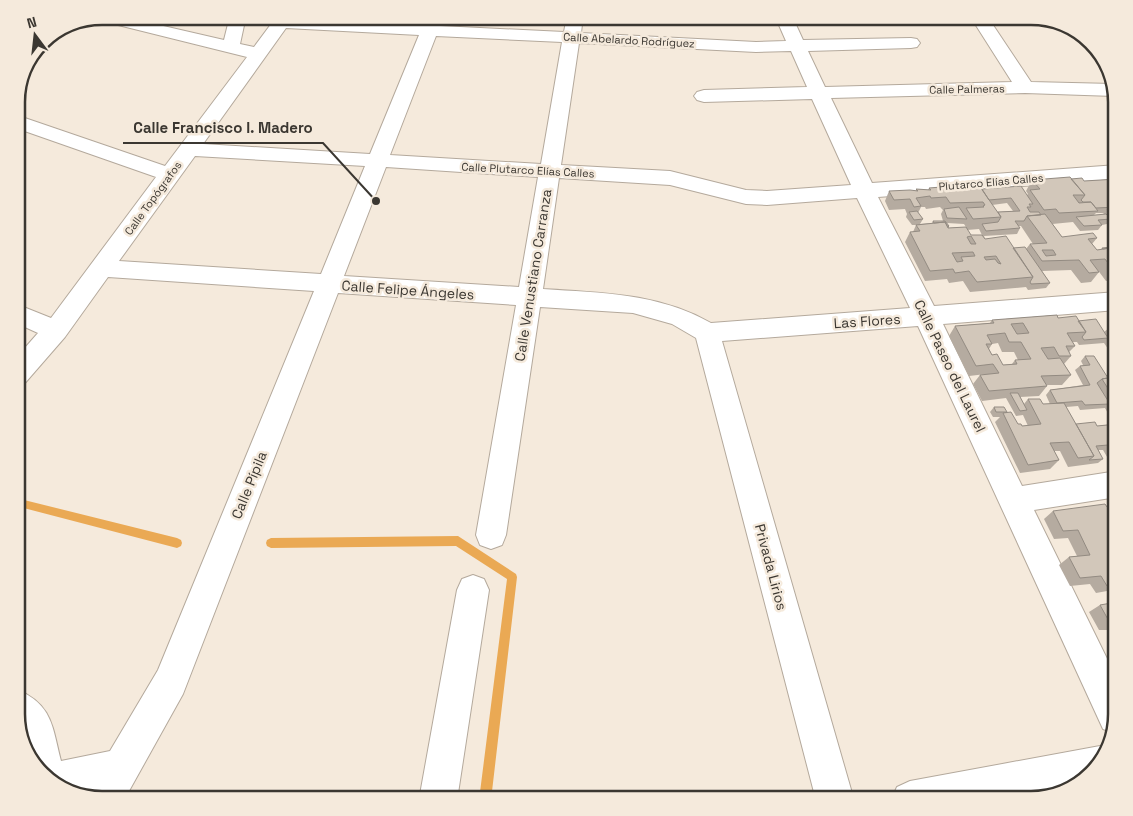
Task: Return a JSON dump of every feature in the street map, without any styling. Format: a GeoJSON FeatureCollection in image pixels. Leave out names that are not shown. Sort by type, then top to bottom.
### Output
{"type":"FeatureCollection","features":[{"type":"Feature","properties":{"kind":"street"},"geometry":{"type":"LineString","coordinates":[[136,25],[259,54]]}},
{"type":"Feature","properties":{"kind":"street"},"geometry":{"type":"LineString","coordinates":[[232,47],[236,25]]}},
{"type":"Feature","properties":{"kind":"street","name":"Calle Topógrafos"},"geometry":{"type":"LineString","coordinates":[[25,366],[56,330],[280,25]]}},
{"type":"Feature","properties":{"kind":"street","name":"Calle Pípila"},"geometry":{"type":"LineString","coordinates":[[108,791],[171,682],[431,25]]}},
{"type":"Feature","properties":{"kind":"street","name":"Calle Abelardo Rodríguez"},"geometry":{"type":"LineString","coordinates":[[502,25],[573,27],[756,47],[911,43]]}},
{"type":"Feature","properties":{"kind":"street","name":"Calle Paseo del Laurel"},"geometry":{"type":"LineString","coordinates":[[787,25],[865,192],[927,317],[1108,699]]}},
{"type":"Feature","properties":{"kind":"street"},"geometry":{"type":"LineString","coordinates":[[984,25],[1025,87]]}},
{"type":"Feature","properties":{"kind":"street","name":"Calle Venustiano Carranza"},"geometry":{"type":"LineString","coordinates":[[492,535],[573,27]]}},
{"type":"Feature","properties":{"kind":"street","name":"Calle Palmeras"},"geometry":{"type":"LineString","coordinates":[[704,96],[1025,87],[1107,90]]}},
{"type":"Feature","properties":{"kind":"street"},"geometry":{"type":"LineString","coordinates":[[25,124],[170,175]]}},
{"type":"Feature","properties":{"kind":"street","name":"Calle Plutarco Elías Calles"},"geometry":{"type":"LineString","coordinates":[[189,149],[670,178],[746,197],[767,198],[865,192]]}},
{"type":"Feature","properties":{"kind":"street","name":"Plutarco Elías Calles"},"geometry":{"type":"LineString","coordinates":[[865,192],[1108,173]]}},
{"type":"Feature","properties":{"kind":"street","name":"Calle Felipe Ángeles"},"geometry":{"type":"LineString","coordinates":[[102,268],[633,304],[680,317],[707,334]]}},
{"type":"Feature","properties":{"kind":"street","name":"Las Flores"},"geometry":{"type":"LineString","coordinates":[[707,334],[1108,302]]}},
{"type":"Feature","properties":{"kind":"street"},"geometry":{"type":"LineString","coordinates":[[25,317],[56,330]]}},
{"type":"Feature","properties":{"kind":"street","name":"Privada Lirios"},"geometry":{"type":"LineString","coordinates":[[707,334],[833,791]]}},
{"type":"Feature","properties":{"kind":"street"},"geometry":{"type":"LineString","coordinates":[[1014,500],[1108,485]]}},
{"type":"Feature","properties":{"kind":"street"},"geometry":{"type":"LineString","coordinates":[[440,791],[473,590]]}},
{"type":"Feature","properties":{"kind":"street"},"geometry":{"type":"LineString","coordinates":[[25,714],[32,720],[45,766]]}},
{"type":"Feature","properties":{"kind":"street"},"geometry":{"type":"LineString","coordinates":[[61,779],[121,768]]}},
{"type":"Feature","properties":{"kind":"street"},"geometry":{"type":"LineString","coordinates":[[959,791],[1086,768]]}},
{"type":"Feature","properties":{"kind":"building"},"geometry":{"type":"Polygon","coordinates":[[[1070,177],[1085,195],[1073,195],[1079,203],[1091,202],[1098,211],[1059,213],[1056,209],[1044,210],[1030,190],[1040,189],[1032,180],[1070,177]]]}},
{"type":"Feature","properties":{"kind":"building"},"geometry":{"type":"Polygon","coordinates":[[[1082,178],[1084,181],[1108,180],[1108,207],[1096,208],[1091,202],[1083,202],[1081,200],[1085,195],[1071,179],[1082,178]]]}},
{"type":"Feature","properties":{"kind":"building"},"geometry":{"type":"Polygon","coordinates":[[[978,184],[1001,217],[973,219],[966,208],[984,207],[983,202],[950,203],[946,197],[931,198],[930,196],[916,198],[921,206],[914,207],[910,199],[894,200],[889,191],[931,190],[929,188],[978,184]]]}},
{"type":"Feature","properties":{"kind":"building"},"geometry":{"type":"Polygon","coordinates":[[[1021,186],[1033,204],[1029,204],[1031,207],[1027,207],[1030,212],[1039,212],[1041,215],[1027,216],[1024,221],[1015,221],[1020,228],[986,231],[982,224],[998,222],[1001,217],[998,212],[1020,211],[1011,198],[989,200],[982,189],[1021,186]]]}},
{"type":"Feature","properties":{"kind":"building"},"geometry":{"type":"Polygon","coordinates":[[[959,207],[967,219],[947,218],[944,209],[959,207]]]}},
{"type":"Feature","properties":{"kind":"building"},"geometry":{"type":"Polygon","coordinates":[[[917,211],[923,219],[914,220],[909,212],[917,211]]]}},
{"type":"Feature","properties":{"kind":"building"},"geometry":{"type":"Polygon","coordinates":[[[1045,214],[1062,237],[1093,233],[1097,238],[1088,239],[1097,250],[1108,248],[1108,263],[1105,259],[1090,260],[1099,272],[1089,273],[1079,260],[1042,261],[1030,244],[1047,243],[1027,216],[1045,214]],[[1042,250],[1046,256],[1056,255],[1053,250],[1042,250]]]}},
{"type":"Feature","properties":{"kind":"building"},"geometry":{"type":"Polygon","coordinates":[[[1106,214],[1108,219],[1098,220],[1102,225],[1084,226],[1076,217],[1106,214]]]}},
{"type":"Feature","properties":{"kind":"building"},"geometry":{"type":"Polygon","coordinates":[[[933,221],[945,221],[949,226],[945,222],[934,223],[933,221]]]}},
{"type":"Feature","properties":{"kind":"building"},"geometry":{"type":"Polygon","coordinates":[[[945,222],[948,228],[966,227],[971,235],[982,235],[985,239],[1006,236],[1033,277],[977,282],[969,271],[955,273],[953,269],[930,271],[910,232],[920,231],[916,225],[945,222]],[[971,236],[967,237],[971,244],[976,244],[971,236]],[[973,252],[952,253],[957,262],[963,261],[961,257],[975,256],[973,252]],[[996,256],[984,257],[986,260],[995,259],[1001,264],[996,256]]]}},
{"type":"Feature","properties":{"kind":"building"},"geometry":{"type":"Polygon","coordinates":[[[1025,247],[1050,283],[1031,284],[1030,282],[1033,277],[1013,248],[1025,247]]]}},
{"type":"Feature","properties":{"kind":"building"},"geometry":{"type":"Polygon","coordinates":[[[1057,315],[1058,318],[1076,316],[1086,332],[1067,333],[1075,346],[1066,346],[1071,356],[1059,356],[1054,347],[1041,348],[1048,359],[1060,358],[1071,375],[1041,376],[1047,386],[989,391],[980,375],[999,373],[993,364],[976,366],[955,326],[994,323],[992,320],[1057,315]],[[1023,323],[1011,324],[1017,334],[1029,333],[1023,323]],[[1005,333],[987,335],[992,344],[986,344],[992,355],[997,354],[1003,365],[1017,364],[1015,360],[1031,359],[1021,342],[1009,342],[1005,333]]]}},
{"type":"Feature","properties":{"kind":"building"},"geometry":{"type":"Polygon","coordinates":[[[1096,319],[1108,338],[1084,340],[1082,337],[1086,332],[1078,321],[1096,319]]]}},
{"type":"Feature","properties":{"kind":"building"},"geometry":{"type":"Polygon","coordinates":[[[1085,356],[1094,356],[1108,378],[1102,379],[1097,383],[1108,401],[1108,404],[1085,405],[1082,401],[1057,403],[1050,390],[1090,385],[1080,366],[1090,365],[1085,356]]]}},
{"type":"Feature","properties":{"kind":"building"},"geometry":{"type":"Polygon","coordinates":[[[1108,378],[1108,389],[1102,379],[1108,378]]]}},
{"type":"Feature","properties":{"kind":"building"},"geometry":{"type":"Polygon","coordinates":[[[1010,393],[1018,393],[1027,410],[1020,411],[1010,393]]]}},
{"type":"Feature","properties":{"kind":"building"},"geometry":{"type":"Polygon","coordinates":[[[1028,399],[1040,399],[1043,404],[1064,403],[1094,456],[1078,458],[1069,442],[1050,443],[1059,460],[1028,465],[1003,413],[1011,412],[1018,424],[1022,426],[1041,424],[1028,399]]]}},
{"type":"Feature","properties":{"kind":"building"},"geometry":{"type":"Polygon","coordinates":[[[994,407],[1004,407],[1007,412],[996,412],[994,407]]]}},
{"type":"Feature","properties":{"kind":"building"},"geometry":{"type":"Polygon","coordinates":[[[1095,422],[1097,426],[1108,425],[1108,445],[1096,446],[1103,459],[1089,460],[1094,456],[1076,424],[1095,422]]]}},
{"type":"Feature","properties":{"kind":"building"},"geometry":{"type":"Polygon","coordinates":[[[1105,504],[1108,508],[1108,586],[1101,576],[1080,578],[1069,557],[1090,555],[1078,530],[1063,531],[1053,511],[1105,504]]]}},
{"type":"Feature","properties":{"kind":"building"},"geometry":{"type":"Polygon","coordinates":[[[1108,604],[1108,619],[1100,605],[1108,604]]]}},
{"type":"Feature","properties":{"kind":"waterway"},"geometry":{"type":"LineString","coordinates":[[25,504],[177,543]]}},
{"type":"Feature","properties":{"kind":"waterway"},"geometry":{"type":"LineString","coordinates":[[271,543],[458,541],[512,577],[486,791]]}},
{"type":"Feature","properties":{"kind":"place","name":"Calle Francisco I. Madero"},"geometry":{"type":"Point","coordinates":[376,201]}}]}
